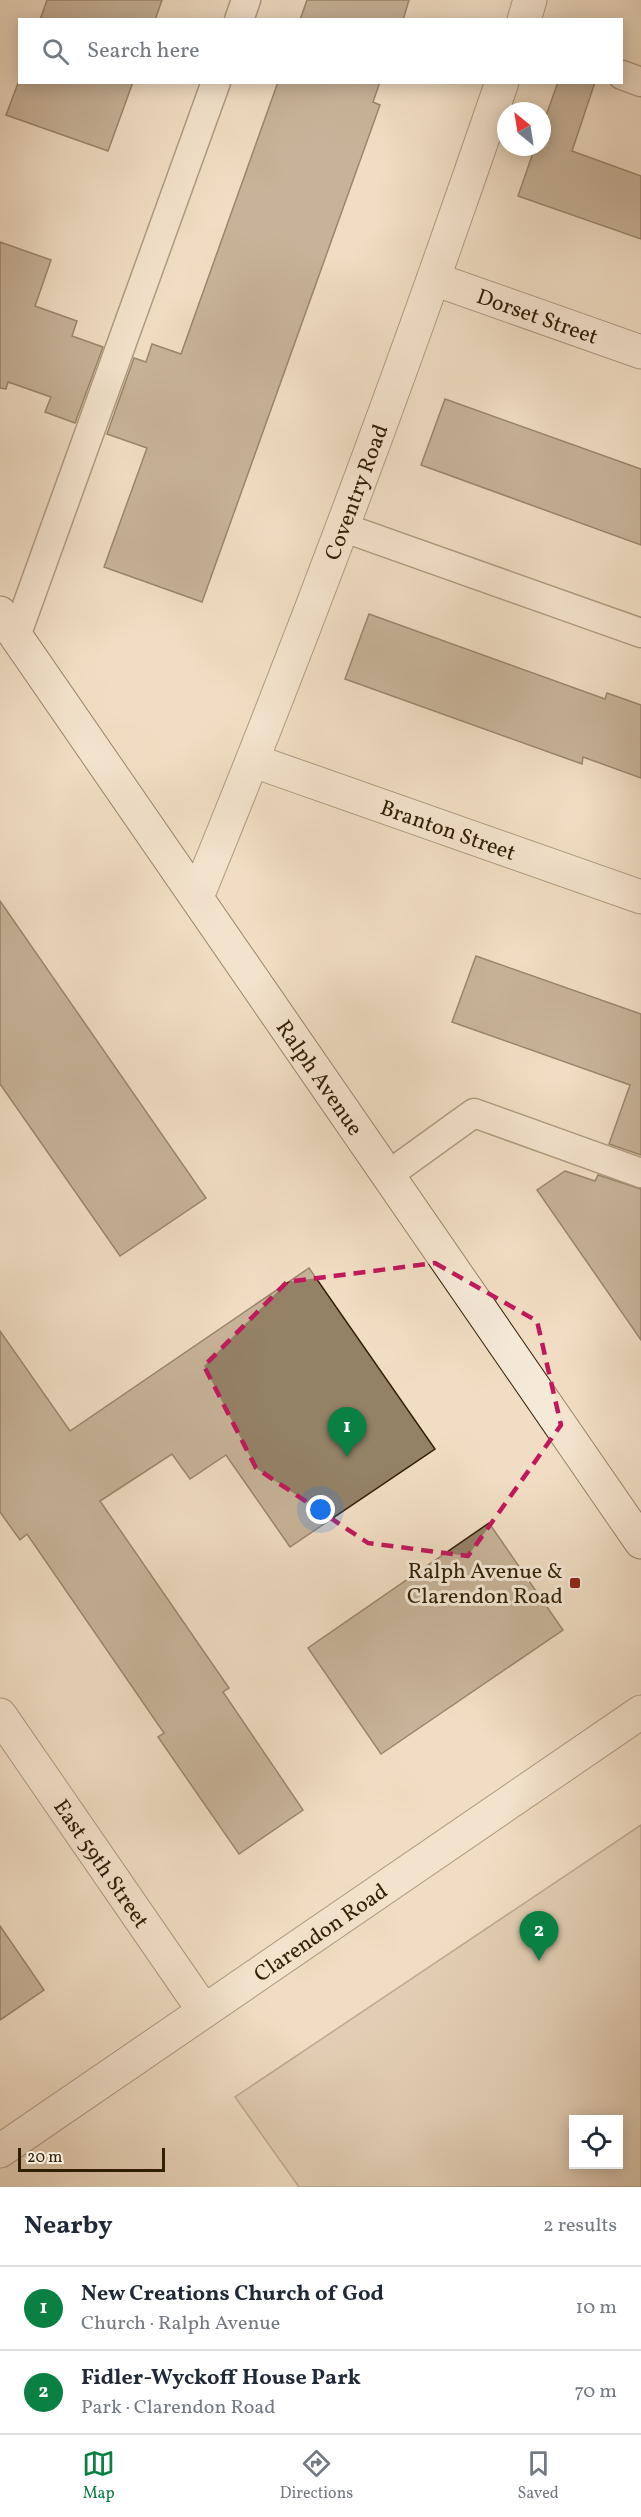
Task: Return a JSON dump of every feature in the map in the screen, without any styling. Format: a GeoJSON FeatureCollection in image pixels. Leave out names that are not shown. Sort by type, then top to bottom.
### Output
{"type":"FeatureCollection","features":[{"type":"Feature","properties":{"kind":"street"},"geometry":{"type":"LineString","coordinates":[[525,18],[530,0]]}},
{"type":"Feature","properties":{"kind":"street","name":"Coventry Road"},"geometry":{"type":"LineString","coordinates":[[197,897],[254,761],[435,279],[501,84]]}},
{"type":"Feature","properties":{"kind":"street","name":"Dorset Street"},"geometry":{"type":"LineString","coordinates":[[435,279],[641,352]]}},
{"type":"Feature","properties":{"kind":"street","name":"Ralph Avenue"},"geometry":{"type":"LineString","coordinates":[[8,625],[641,1542]]}},
{"type":"Feature","properties":{"kind":"street","name":"Branton Street"},"geometry":{"type":"LineString","coordinates":[[254,761],[641,897]]}},
{"type":"Feature","properties":{"kind":"street","name":"Clarendon Road"},"geometry":{"type":"LineString","coordinates":[[0,2151],[641,1712]]}},
{"type":"Feature","properties":{"kind":"street","name":"East 59th Street"},"geometry":{"type":"LineString","coordinates":[[0,1715],[204,2011]]}},
{"type":"Feature","properties":{"kind":"lane"},"geometry":{"type":"LineString","coordinates":[[240,18],[246,0]]}},
{"type":"Feature","properties":{"kind":"lane"},"geometry":{"type":"LineString","coordinates":[[623,76],[641,81]]}},
{"type":"Feature","properties":{"kind":"lane"},"geometry":{"type":"LineString","coordinates":[[8,625],[215,84]]}},
{"type":"Feature","properties":{"kind":"lane"},"geometry":{"type":"LineString","coordinates":[[342,527],[641,633]]}},
{"type":"Feature","properties":{"kind":"lane"},"geometry":{"type":"LineString","coordinates":[[388,1175],[474,1113],[641,1173]]}},
{"type":"Feature","properties":{"kind":"highlighted area"},"geometry":{"type":"Polygon","coordinates":[[[435,1263],[537,1321],[561,1425],[468,1556],[368,1543],[256,1468],[204,1366],[287,1282],[435,1263]]]}},
{"type":"Feature","properties":{"kind":"shaded area"},"geometry":{"type":"Polygon","coordinates":[[[641,1825],[641,2187],[299,2187],[235,2097],[641,1825]]]}},
{"type":"Feature","properties":{"kind":"building"},"geometry":{"type":"Polygon","coordinates":[[[47,0],[162,0],[156,18],[41,18],[47,0]]]}},
{"type":"Feature","properties":{"kind":"building"},"geometry":{"type":"Polygon","coordinates":[[[307,0],[409,0],[404,18],[301,18],[307,0]]]}},
{"type":"Feature","properties":{"kind":"building"},"geometry":{"type":"Polygon","coordinates":[[[18,83],[132,84],[108,151],[6,115],[18,83]]]}},
{"type":"Feature","properties":{"kind":"building"},"geometry":{"type":"Polygon","coordinates":[[[277,84],[379,84],[373,102],[380,105],[202,602],[104,567],[147,448],[107,434],[134,358],[146,362],[152,344],[181,354],[277,84]]]}},
{"type":"Feature","properties":{"kind":"building"},"geometry":{"type":"Polygon","coordinates":[[[557,84],[594,84],[572,151],[641,176],[641,239],[518,196],[532,156],[551,156],[551,102],[557,84]]]}},
{"type":"Feature","properties":{"kind":"building"},"geometry":{"type":"Polygon","coordinates":[[[0,242],[51,260],[35,306],[77,321],[72,336],[103,347],[75,423],[45,412],[51,397],[8,382],[6,389],[0,388],[0,242]]]}},
{"type":"Feature","properties":{"kind":"building"},"geometry":{"type":"Polygon","coordinates":[[[445,399],[641,469],[641,545],[421,465],[445,399]]]}},
{"type":"Feature","properties":{"kind":"building"},"geometry":{"type":"Polygon","coordinates":[[[369,614],[605,699],[607,693],[641,705],[641,778],[583,757],[582,764],[345,679],[369,614]]]}},
{"type":"Feature","properties":{"kind":"building"},"geometry":{"type":"Polygon","coordinates":[[[0,901],[206,1198],[120,1256],[0,1084],[0,901]]]}},
{"type":"Feature","properties":{"kind":"building"},"geometry":{"type":"Polygon","coordinates":[[[476,956],[641,1014],[641,1155],[609,1144],[630,1085],[452,1022],[476,956]]]}},
{"type":"Feature","properties":{"kind":"building"},"geometry":{"type":"Polygon","coordinates":[[[565,1171],[595,1181],[598,1175],[641,1189],[641,1340],[537,1190],[565,1171]]]}},
{"type":"Feature","properties":{"kind":"building"},"geometry":{"type":"Polygon","coordinates":[[[309,1268],[435,1449],[290,1547],[226,1455],[190,1479],[172,1454],[100,1501],[229,1688],[223,1692],[303,1810],[239,1854],[158,1737],[164,1733],[27,1534],[20,1540],[0,1512],[0,1331],[70,1431],[309,1268]]]}},
{"type":"Feature","properties":{"kind":"building"},"geometry":{"type":"Polygon","coordinates":[[[489,1523],[563,1630],[381,1754],[308,1648],[489,1523]]]}},
{"type":"Feature","properties":{"kind":"building"},"geometry":{"type":"Polygon","coordinates":[[[0,1926],[44,1990],[0,2020],[0,1926]]]}},
{"type":"Feature","properties":{"kind":"place","name":"New Creations Church of God"},"geometry":{"type":"Point","coordinates":[347,1457]}},
{"type":"Feature","properties":{"kind":"place","name":"Ralph Avenue & Clarendon Road"},"geometry":{"type":"Point","coordinates":[575,1583]}},
{"type":"Feature","properties":{"kind":"place","name":"Fidler-Wyckoff House Park"},"geometry":{"type":"Point","coordinates":[539,1961]}}]}
